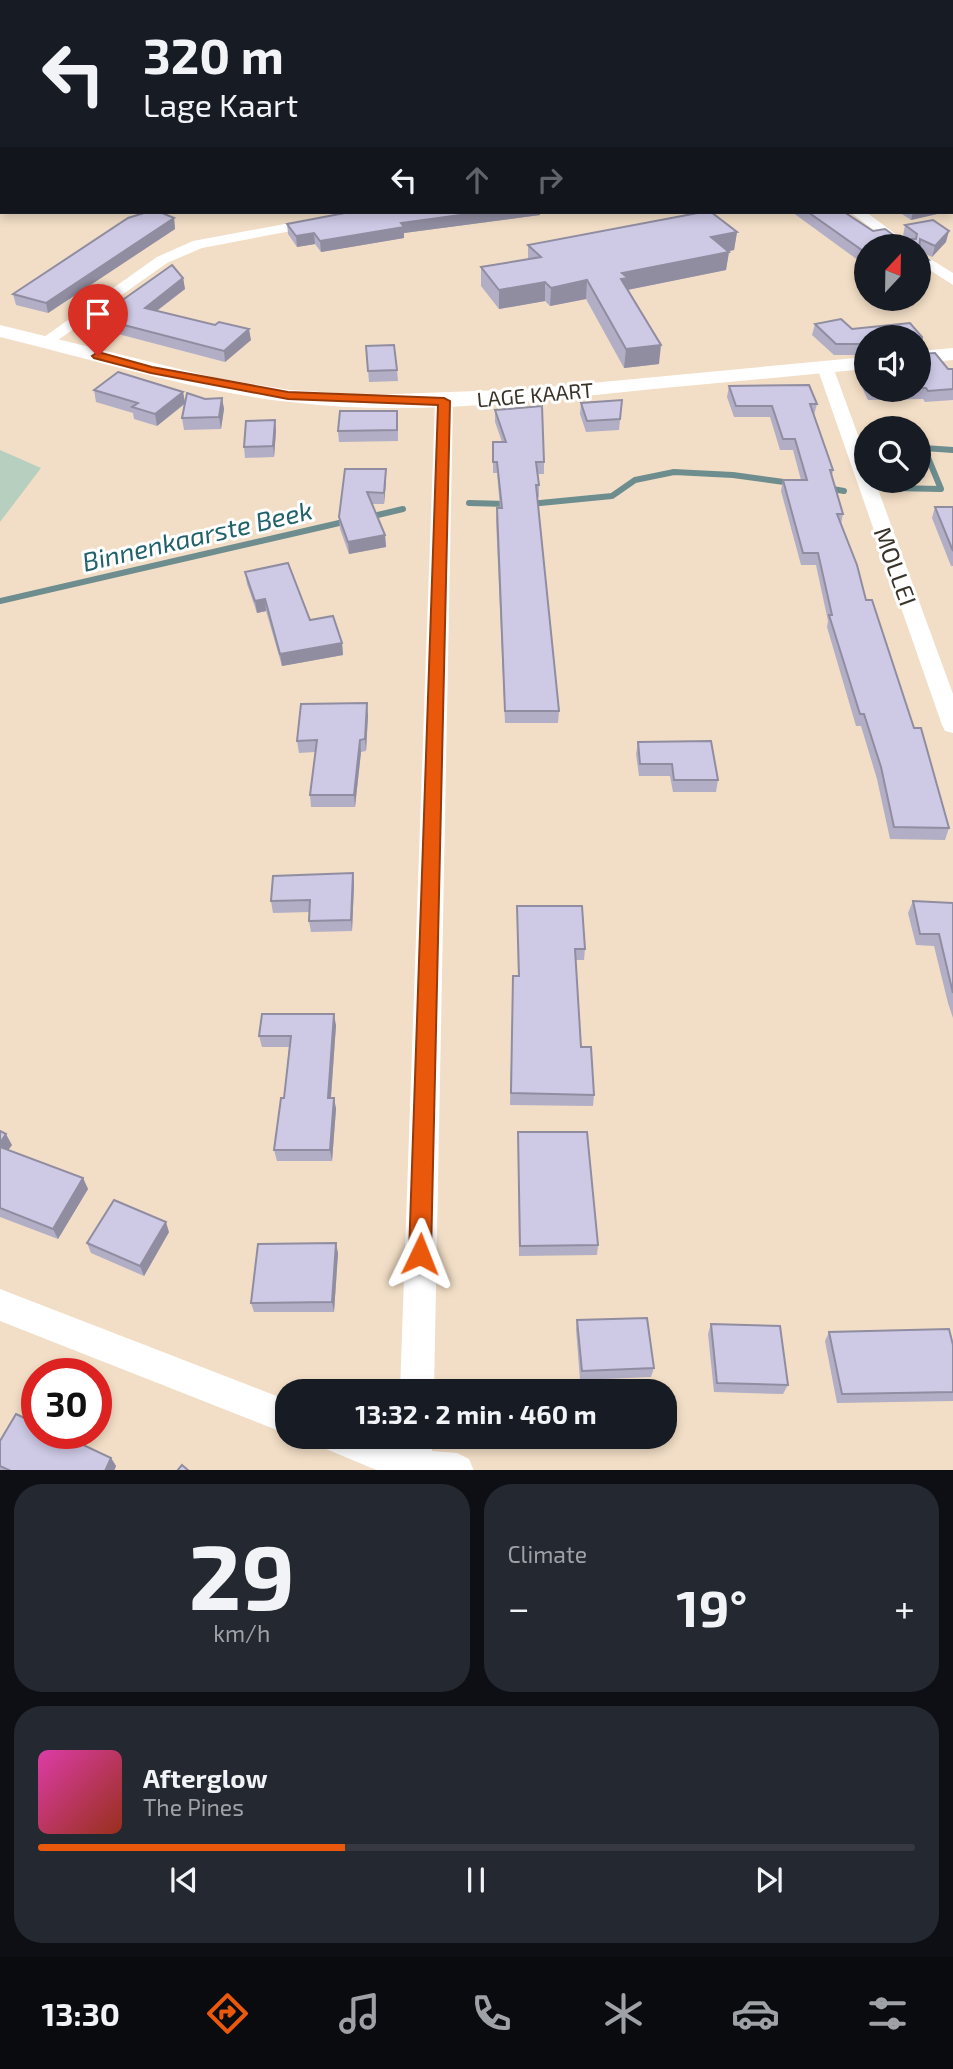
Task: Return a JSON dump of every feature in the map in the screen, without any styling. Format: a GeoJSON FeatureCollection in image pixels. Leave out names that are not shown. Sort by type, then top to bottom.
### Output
{"type":"FeatureCollection","features":[{"type":"Feature","properties":{"kind":"street"},"geometry":{"type":"LineString","coordinates":[[45,342],[162,260],[198,244],[359,214]]}},
{"type":"Feature","properties":{"kind":"street"},"geometry":{"type":"LineString","coordinates":[[861,214],[888,234]]}},
{"type":"Feature","properties":{"kind":"street"},"geometry":{"type":"LineString","coordinates":[[931,265],[953,281]]}},
{"type":"Feature","properties":{"kind":"street","name":"LAGE KAART"},"geometry":{"type":"LineString","coordinates":[[0,331],[151,370],[288,396],[444,401],[854,364]]}},
{"type":"Feature","properties":{"kind":"street"},"geometry":{"type":"LineString","coordinates":[[931,356],[953,354]]}},
{"type":"Feature","properties":{"kind":"street","name":"MOLLEI"},"geometry":{"type":"LineString","coordinates":[[825,367],[953,725]]}},
{"type":"Feature","properties":{"kind":"street"},"geometry":{"type":"LineString","coordinates":[[416,1379],[444,401]]}},
{"type":"Feature","properties":{"kind":"street"},"geometry":{"type":"LineString","coordinates":[[0,1305],[275,1412]]}},
{"type":"Feature","properties":{"kind":"street"},"geometry":{"type":"LineString","coordinates":[[382,1449],[454,1470]]}},
{"type":"Feature","properties":{"kind":"green space"},"geometry":{"type":"Polygon","coordinates":[[[0,450],[41,468],[0,522],[0,450]]]}},
{"type":"Feature","properties":{"kind":"building"},"geometry":{"type":"Polygon","coordinates":[[[141,214],[165,214],[174,218],[46,303],[13,294],[128,218],[141,214]]]}},
{"type":"Feature","properties":{"kind":"building"},"geometry":{"type":"Polygon","coordinates":[[[340,214],[468,214],[401,223],[404,227],[320,241],[314,233],[296,236],[287,224],[340,214]]]}},
{"type":"Feature","properties":{"kind":"building"},"geometry":{"type":"Polygon","coordinates":[[[692,214],[714,214],[737,232],[711,237],[729,252],[622,273],[628,278],[621,279],[661,345],[626,349],[587,280],[551,288],[545,282],[499,290],[481,267],[541,257],[528,245],[692,214]]]}},
{"type":"Feature","properties":{"kind":"building"},"geometry":{"type":"Polygon","coordinates":[[[811,214],[847,214],[873,231],[885,229],[892,234],[854,234],[854,245],[811,214]]]}},
{"type":"Feature","properties":{"kind":"building"},"geometry":{"type":"Polygon","coordinates":[[[933,220],[949,231],[935,246],[931,244],[931,234],[917,234],[905,225],[933,220]]]}},
{"type":"Feature","properties":{"kind":"building"},"geometry":{"type":"Polygon","coordinates":[[[172,265],[183,278],[145,308],[215,325],[219,322],[249,329],[224,351],[97,318],[172,265]]]}},
{"type":"Feature","properties":{"kind":"building"},"geometry":{"type":"Polygon","coordinates":[[[841,319],[854,329],[854,344],[836,344],[815,324],[841,319]]]}},
{"type":"Feature","properties":{"kind":"building"},"geometry":{"type":"Polygon","coordinates":[[[394,345],[397,370],[368,371],[366,346],[394,345]]]}},
{"type":"Feature","properties":{"kind":"building"},"geometry":{"type":"Polygon","coordinates":[[[931,353],[935,353],[948,369],[953,369],[953,389],[931,391],[931,353]]]}},
{"type":"Feature","properties":{"kind":"building"},"geometry":{"type":"Polygon","coordinates":[[[118,372],[183,392],[155,414],[132,407],[138,403],[94,390],[118,372]]]}},
{"type":"Feature","properties":{"kind":"building"},"geometry":{"type":"Polygon","coordinates":[[[809,385],[817,404],[810,404],[833,470],[830,470],[843,514],[837,514],[857,565],[866,600],[872,600],[914,728],[921,728],[949,828],[894,827],[881,767],[864,714],[860,714],[829,615],[832,615],[818,553],[803,553],[783,480],[807,480],[795,439],[783,439],[772,406],[736,406],[729,386],[809,385]]]}},
{"type":"Feature","properties":{"kind":"building"},"geometry":{"type":"Polygon","coordinates":[[[187,393],[205,399],[222,398],[219,417],[182,418],[187,393]]]}},
{"type":"Feature","properties":{"kind":"building"},"geometry":{"type":"Polygon","coordinates":[[[622,400],[620,419],[587,421],[581,403],[622,400]]]}},
{"type":"Feature","properties":{"kind":"building"},"geometry":{"type":"Polygon","coordinates":[[[542,406],[544,462],[536,462],[539,485],[536,485],[559,711],[505,711],[497,508],[502,508],[497,462],[493,462],[493,442],[506,442],[495,410],[542,406]]]}},
{"type":"Feature","properties":{"kind":"building"},"geometry":{"type":"Polygon","coordinates":[[[340,411],[397,411],[397,430],[338,431],[340,411]]]}},
{"type":"Feature","properties":{"kind":"building"},"geometry":{"type":"Polygon","coordinates":[[[275,420],[273,446],[244,447],[246,421],[275,420]]]}},
{"type":"Feature","properties":{"kind":"building"},"geometry":{"type":"Polygon","coordinates":[[[345,469],[386,469],[384,493],[367,492],[385,535],[348,542],[339,517],[345,469]]]}},
{"type":"Feature","properties":{"kind":"building"},"geometry":{"type":"Polygon","coordinates":[[[935,507],[953,507],[953,551],[935,507]]]}},
{"type":"Feature","properties":{"kind":"building"},"geometry":{"type":"Polygon","coordinates":[[[288,563],[310,620],[333,616],[342,643],[280,654],[265,599],[255,601],[245,572],[288,563]]]}},
{"type":"Feature","properties":{"kind":"building"},"geometry":{"type":"Polygon","coordinates":[[[367,703],[365,739],[360,740],[354,795],[310,795],[317,740],[297,741],[301,704],[367,703]]]}},
{"type":"Feature","properties":{"kind":"building"},"geometry":{"type":"Polygon","coordinates":[[[711,741],[718,780],[674,780],[672,764],[640,764],[638,742],[711,741]]]}},
{"type":"Feature","properties":{"kind":"building"},"geometry":{"type":"Polygon","coordinates":[[[353,873],[351,920],[309,921],[310,900],[271,901],[273,876],[353,873]]]}},
{"type":"Feature","properties":{"kind":"building"},"geometry":{"type":"Polygon","coordinates":[[[913,901],[953,903],[953,993],[939,934],[920,934],[913,901]]]}},
{"type":"Feature","properties":{"kind":"building"},"geometry":{"type":"Polygon","coordinates":[[[517,906],[582,906],[585,949],[575,949],[581,1047],[591,1047],[594,1095],[511,1093],[513,976],[519,976],[517,906]]]}},
{"type":"Feature","properties":{"kind":"building"},"geometry":{"type":"Polygon","coordinates":[[[262,1014],[334,1014],[328,1098],[334,1098],[330,1150],[274,1150],[281,1098],[284,1098],[291,1036],[259,1036],[262,1014]]]}},
{"type":"Feature","properties":{"kind":"building"},"geometry":{"type":"Polygon","coordinates":[[[0,1131],[6,1134],[0,1143],[0,1131]]]}},
{"type":"Feature","properties":{"kind":"building"},"geometry":{"type":"Polygon","coordinates":[[[518,1132],[587,1132],[598,1245],[520,1246],[518,1132]]]}},
{"type":"Feature","properties":{"kind":"building"},"geometry":{"type":"Polygon","coordinates":[[[0,1147],[83,1178],[53,1229],[0,1208],[0,1147]]]}},
{"type":"Feature","properties":{"kind":"building"},"geometry":{"type":"Polygon","coordinates":[[[114,1200],[166,1222],[140,1266],[87,1243],[114,1200]]]}},
{"type":"Feature","properties":{"kind":"building"},"geometry":{"type":"Polygon","coordinates":[[[336,1243],[332,1302],[251,1303],[258,1244],[336,1243]]]}},
{"type":"Feature","properties":{"kind":"building"},"geometry":{"type":"Polygon","coordinates":[[[647,1318],[654,1368],[582,1371],[577,1320],[647,1318]]]}},
{"type":"Feature","properties":{"kind":"building"},"geometry":{"type":"Polygon","coordinates":[[[711,1324],[780,1326],[788,1385],[717,1383],[711,1324]]]}},
{"type":"Feature","properties":{"kind":"building"},"geometry":{"type":"Polygon","coordinates":[[[949,1329],[953,1345],[953,1392],[842,1394],[829,1332],[949,1329]]]}},
{"type":"Feature","properties":{"kind":"building"},"geometry":{"type":"Polygon","coordinates":[[[16,1414],[21,1416],[21,1449],[92,1449],[111,1458],[105,1470],[9,1470],[0,1466],[0,1441],[16,1414]]]}},
{"type":"Feature","properties":{"kind":"waterway","name":"Binnenkaarste Beek"},"geometry":{"type":"LineString","coordinates":[[931,448],[953,450]]}},
{"type":"Feature","properties":{"kind":"waterway","name":"Binnenkaarste Beek"},"geometry":{"type":"LineString","coordinates":[[931,465],[941,489],[931,489]]}},
{"type":"Feature","properties":{"kind":"waterway","name":"Binnenkaarste Beek"},"geometry":{"type":"LineString","coordinates":[[530,504],[612,496],[635,480],[674,472],[733,475],[791,483]]}},
{"type":"Feature","properties":{"kind":"waterway","name":"Binnenkaarste Beek"},"geometry":{"type":"LineString","coordinates":[[827,488],[844,491]]}},
{"type":"Feature","properties":{"kind":"waterway","name":"Binnenkaarste Beek"},"geometry":{"type":"LineString","coordinates":[[469,503],[508,504]]}},
{"type":"Feature","properties":{"kind":"waterway","name":"Binnenkaarste Beek"},"geometry":{"type":"LineString","coordinates":[[369,517],[403,509]]}},
{"type":"Feature","properties":{"kind":"waterway","name":"Binnenkaarste Beek"},"geometry":{"type":"LineString","coordinates":[[0,601],[348,521]]}},
{"type":"Feature","properties":{"kind":"route"},"geometry":{"type":"LineString","coordinates":[[98,356],[151,370],[288,396],[331,400],[444,401],[420,1254]]}}]}
